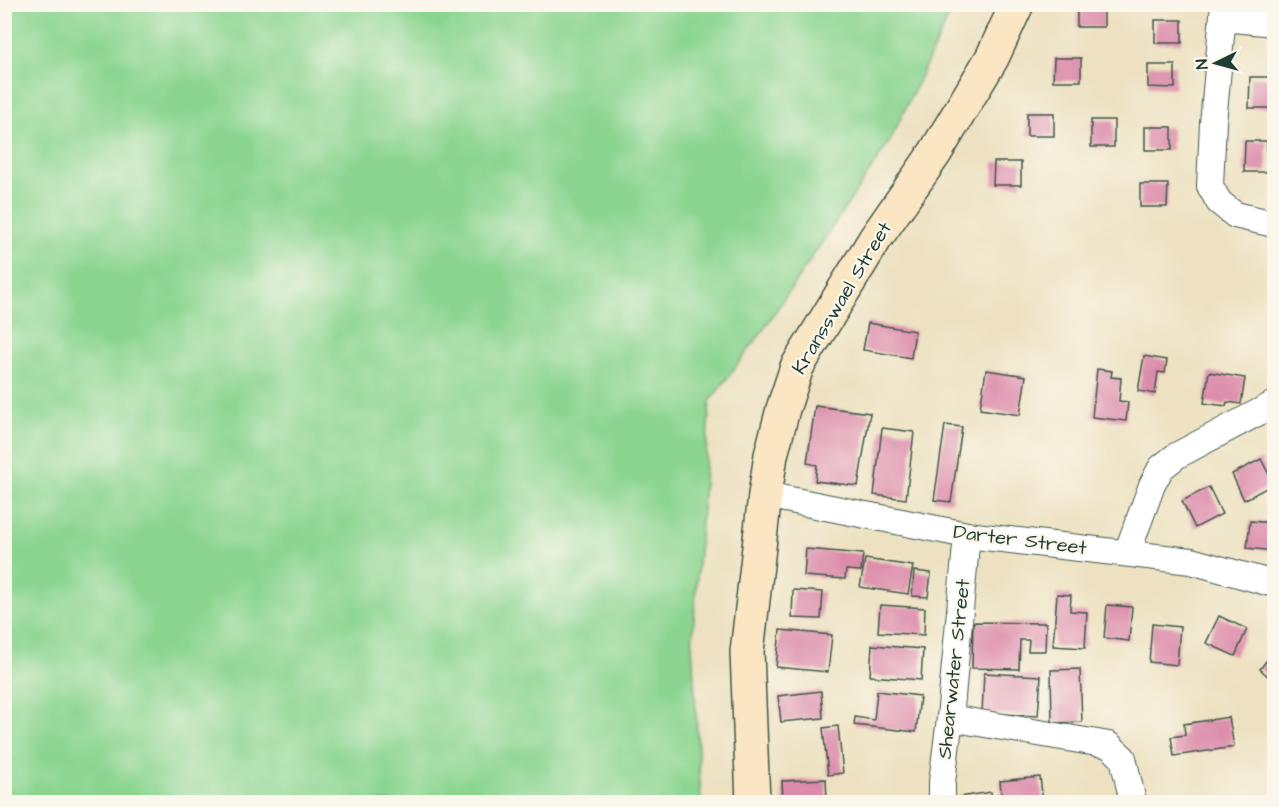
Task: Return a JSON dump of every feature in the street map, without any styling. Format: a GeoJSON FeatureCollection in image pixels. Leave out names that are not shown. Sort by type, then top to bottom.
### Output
{"type":"FeatureCollection","features":[{"type":"Feature","properties":{"kind":"street","name":"Kransswael Street"},"geometry":{"type":"LineString","coordinates":[[753,802],[747,652],[765,495],[771,455],[783,409],[797,367],[874,239],[935,153],[992,58],[1017,4]]}},
{"type":"Feature","properties":{"kind":"street"},"geometry":{"type":"LineString","coordinates":[[1275,23],[1224,11],[1213,123],[1210,186],[1219,202],[1235,215],[1275,224]]}},
{"type":"Feature","properties":{"kind":"street"},"geometry":{"type":"LineString","coordinates":[[1127,552],[1152,485],[1161,468],[1176,456],[1275,404]]}},
{"type":"Feature","properties":{"kind":"street","name":"Darter Street"},"geometry":{"type":"LineString","coordinates":[[765,495],[967,535],[1191,561],[1275,584]]}},
{"type":"Feature","properties":{"kind":"street","name":"Shearwater Street"},"geometry":{"type":"LineString","coordinates":[[942,802],[942,782],[967,535]]}},
{"type":"Feature","properties":{"kind":"street"},"geometry":{"type":"LineString","coordinates":[[950,718],[1109,745],[1124,758],[1133,802]]}},
{"type":"Feature","properties":{"kind":"green space"},"geometry":{"type":"Polygon","coordinates":[[[5,4],[951,5],[949,16],[890,141],[761,333],[710,401],[692,645],[701,802],[5,802],[5,4]]]}},
{"type":"Feature","properties":{"kind":"building"},"geometry":{"type":"Polygon","coordinates":[[[1077,4],[1104,4],[1104,27],[1077,27],[1077,4]]]}},
{"type":"Feature","properties":{"kind":"building"},"geometry":{"type":"Polygon","coordinates":[[[1155,20],[1182,20],[1182,43],[1155,43],[1155,20]]]}},
{"type":"Feature","properties":{"kind":"building"},"geometry":{"type":"Polygon","coordinates":[[[1054,58],[1081,58],[1081,81],[1053,81],[1054,58]]]}},
{"type":"Feature","properties":{"kind":"building"},"geometry":{"type":"Polygon","coordinates":[[[1148,65],[1175,65],[1175,88],[1148,87],[1148,65]]]}},
{"type":"Feature","properties":{"kind":"building"},"geometry":{"type":"Polygon","coordinates":[[[1250,77],[1272,77],[1272,108],[1249,108],[1250,77]]]}},
{"type":"Feature","properties":{"kind":"building"},"geometry":{"type":"Polygon","coordinates":[[[1027,113],[1054,113],[1054,136],[1027,136],[1027,113]]]}},
{"type":"Feature","properties":{"kind":"building"},"geometry":{"type":"Polygon","coordinates":[[[1091,120],[1114,120],[1114,147],[1091,147],[1091,120]]]}},
{"type":"Feature","properties":{"kind":"building"},"geometry":{"type":"Polygon","coordinates":[[[1145,127],[1172,127],[1172,150],[1145,150],[1145,127]]]}},
{"type":"Feature","properties":{"kind":"building"},"geometry":{"type":"Polygon","coordinates":[[[1245,141],[1267,141],[1267,172],[1244,172],[1245,141]]]}},
{"type":"Feature","properties":{"kind":"building"},"geometry":{"type":"Polygon","coordinates":[[[994,162],[1021,162],[1021,185],[993,185],[994,162]]]}},
{"type":"Feature","properties":{"kind":"building"},"geometry":{"type":"Polygon","coordinates":[[[1140,184],[1168,184],[1167,207],[1140,207],[1140,184]]]}},
{"type":"Feature","properties":{"kind":"building"},"geometry":{"type":"Polygon","coordinates":[[[868,323],[915,331],[911,358],[863,350],[868,323]]]}},
{"type":"Feature","properties":{"kind":"building"},"geometry":{"type":"Polygon","coordinates":[[[1144,356],[1167,360],[1165,373],[1158,372],[1155,394],[1138,391],[1144,356]]]}},
{"type":"Feature","properties":{"kind":"building"},"geometry":{"type":"Polygon","coordinates":[[[1097,369],[1112,371],[1111,377],[1121,378],[1119,401],[1128,402],[1126,421],[1092,417],[1097,369]]]}},
{"type":"Feature","properties":{"kind":"building"},"geometry":{"type":"Polygon","coordinates":[[[986,370],[1026,376],[1020,415],[980,409],[986,370]]]}},
{"type":"Feature","properties":{"kind":"building"},"geometry":{"type":"Polygon","coordinates":[[[1209,372],[1245,378],[1241,404],[1227,402],[1226,406],[1204,403],[1209,372]]]}},
{"type":"Feature","properties":{"kind":"building"},"geometry":{"type":"Polygon","coordinates":[[[815,406],[870,413],[858,486],[815,481],[817,465],[807,463],[815,406]]]}},
{"type":"Feature","properties":{"kind":"building"},"geometry":{"type":"Polygon","coordinates":[[[945,425],[962,427],[951,502],[934,500],[945,425]]]}},
{"type":"Feature","properties":{"kind":"building"},"geometry":{"type":"Polygon","coordinates":[[[882,428],[914,432],[906,499],[874,495],[882,428]]]}},
{"type":"Feature","properties":{"kind":"building"},"geometry":{"type":"Polygon","coordinates":[[[1261,459],[1274,484],[1244,500],[1232,474],[1261,459]]]}},
{"type":"Feature","properties":{"kind":"building"},"geometry":{"type":"Polygon","coordinates":[[[1209,487],[1222,514],[1195,528],[1182,501],[1209,487]]]}},
{"type":"Feature","properties":{"kind":"building"},"geometry":{"type":"Polygon","coordinates":[[[1250,521],[1274,523],[1274,551],[1247,548],[1250,521]]]}},
{"type":"Feature","properties":{"kind":"building"},"geometry":{"type":"Polygon","coordinates":[[[806,549],[863,554],[861,571],[846,570],[845,579],[804,576],[806,549]]]}},
{"type":"Feature","properties":{"kind":"building"},"geometry":{"type":"Polygon","coordinates":[[[865,559],[913,566],[908,594],[860,587],[865,559]]]}},
{"type":"Feature","properties":{"kind":"building"},"geometry":{"type":"Polygon","coordinates":[[[914,571],[931,573],[928,597],[912,596],[914,571]]]}},
{"type":"Feature","properties":{"kind":"building"},"geometry":{"type":"Polygon","coordinates":[[[793,590],[823,592],[821,619],[792,618],[793,590]]]}},
{"type":"Feature","properties":{"kind":"building"},"geometry":{"type":"Polygon","coordinates":[[[1057,594],[1071,595],[1070,611],[1087,612],[1085,648],[1053,646],[1057,594]]]}},
{"type":"Feature","properties":{"kind":"building"},"geometry":{"type":"Polygon","coordinates":[[[880,605],[925,608],[924,635],[878,632],[880,605]]]}},
{"type":"Feature","properties":{"kind":"building"},"geometry":{"type":"Polygon","coordinates":[[[1107,605],[1132,607],[1129,641],[1104,638],[1107,605]]]}},
{"type":"Feature","properties":{"kind":"building"},"geometry":{"type":"Polygon","coordinates":[[[1219,616],[1247,629],[1235,656],[1206,643],[1219,616]]]}},
{"type":"Feature","properties":{"kind":"building"},"geometry":{"type":"Polygon","coordinates":[[[973,622],[1046,623],[1045,651],[1028,651],[1029,640],[1020,640],[1019,669],[972,668],[973,622]]]}},
{"type":"Feature","properties":{"kind":"building"},"geometry":{"type":"Polygon","coordinates":[[[1152,624],[1180,627],[1177,665],[1149,662],[1152,624]]]}},
{"type":"Feature","properties":{"kind":"building"},"geometry":{"type":"Polygon","coordinates":[[[780,630],[832,635],[828,672],[776,667],[780,630]]]}},
{"type":"Feature","properties":{"kind":"building"},"geometry":{"type":"Polygon","coordinates":[[[872,645],[923,649],[921,680],[870,676],[872,645]]]}},
{"type":"Feature","properties":{"kind":"building"},"geometry":{"type":"Polygon","coordinates":[[[1274,651],[1274,682],[1260,669],[1274,651]]]}},
{"type":"Feature","properties":{"kind":"building"},"geometry":{"type":"Polygon","coordinates":[[[1080,669],[1082,722],[1052,723],[1051,670],[1080,669]]]}},
{"type":"Feature","properties":{"kind":"building"},"geometry":{"type":"Polygon","coordinates":[[[984,673],[1041,676],[1038,716],[982,713],[984,673]]]}},
{"type":"Feature","properties":{"kind":"building"},"geometry":{"type":"Polygon","coordinates":[[[821,691],[823,718],[781,722],[778,696],[821,691]]]}},
{"type":"Feature","properties":{"kind":"building"},"geometry":{"type":"Polygon","coordinates":[[[877,691],[920,696],[916,732],[854,725],[855,717],[874,720],[877,691]]]}},
{"type":"Feature","properties":{"kind":"building"},"geometry":{"type":"Polygon","coordinates":[[[1229,717],[1234,747],[1174,756],[1171,737],[1185,735],[1184,724],[1229,717]]]}},
{"type":"Feature","properties":{"kind":"building"},"geometry":{"type":"Polygon","coordinates":[[[838,726],[843,773],[828,775],[823,728],[838,726]]]}},
{"type":"Feature","properties":{"kind":"building"},"geometry":{"type":"Polygon","coordinates":[[[1040,777],[1043,802],[1002,802],[1000,781],[1040,777]]]}},
{"type":"Feature","properties":{"kind":"building"},"geometry":{"type":"Polygon","coordinates":[[[826,779],[827,802],[783,802],[782,781],[826,779]]]}},
{"type":"Feature","properties":{"kind":"building"},"geometry":{"type":"Polygon","coordinates":[[[991,792],[992,802],[954,802],[954,798],[991,792]]]}}]}
